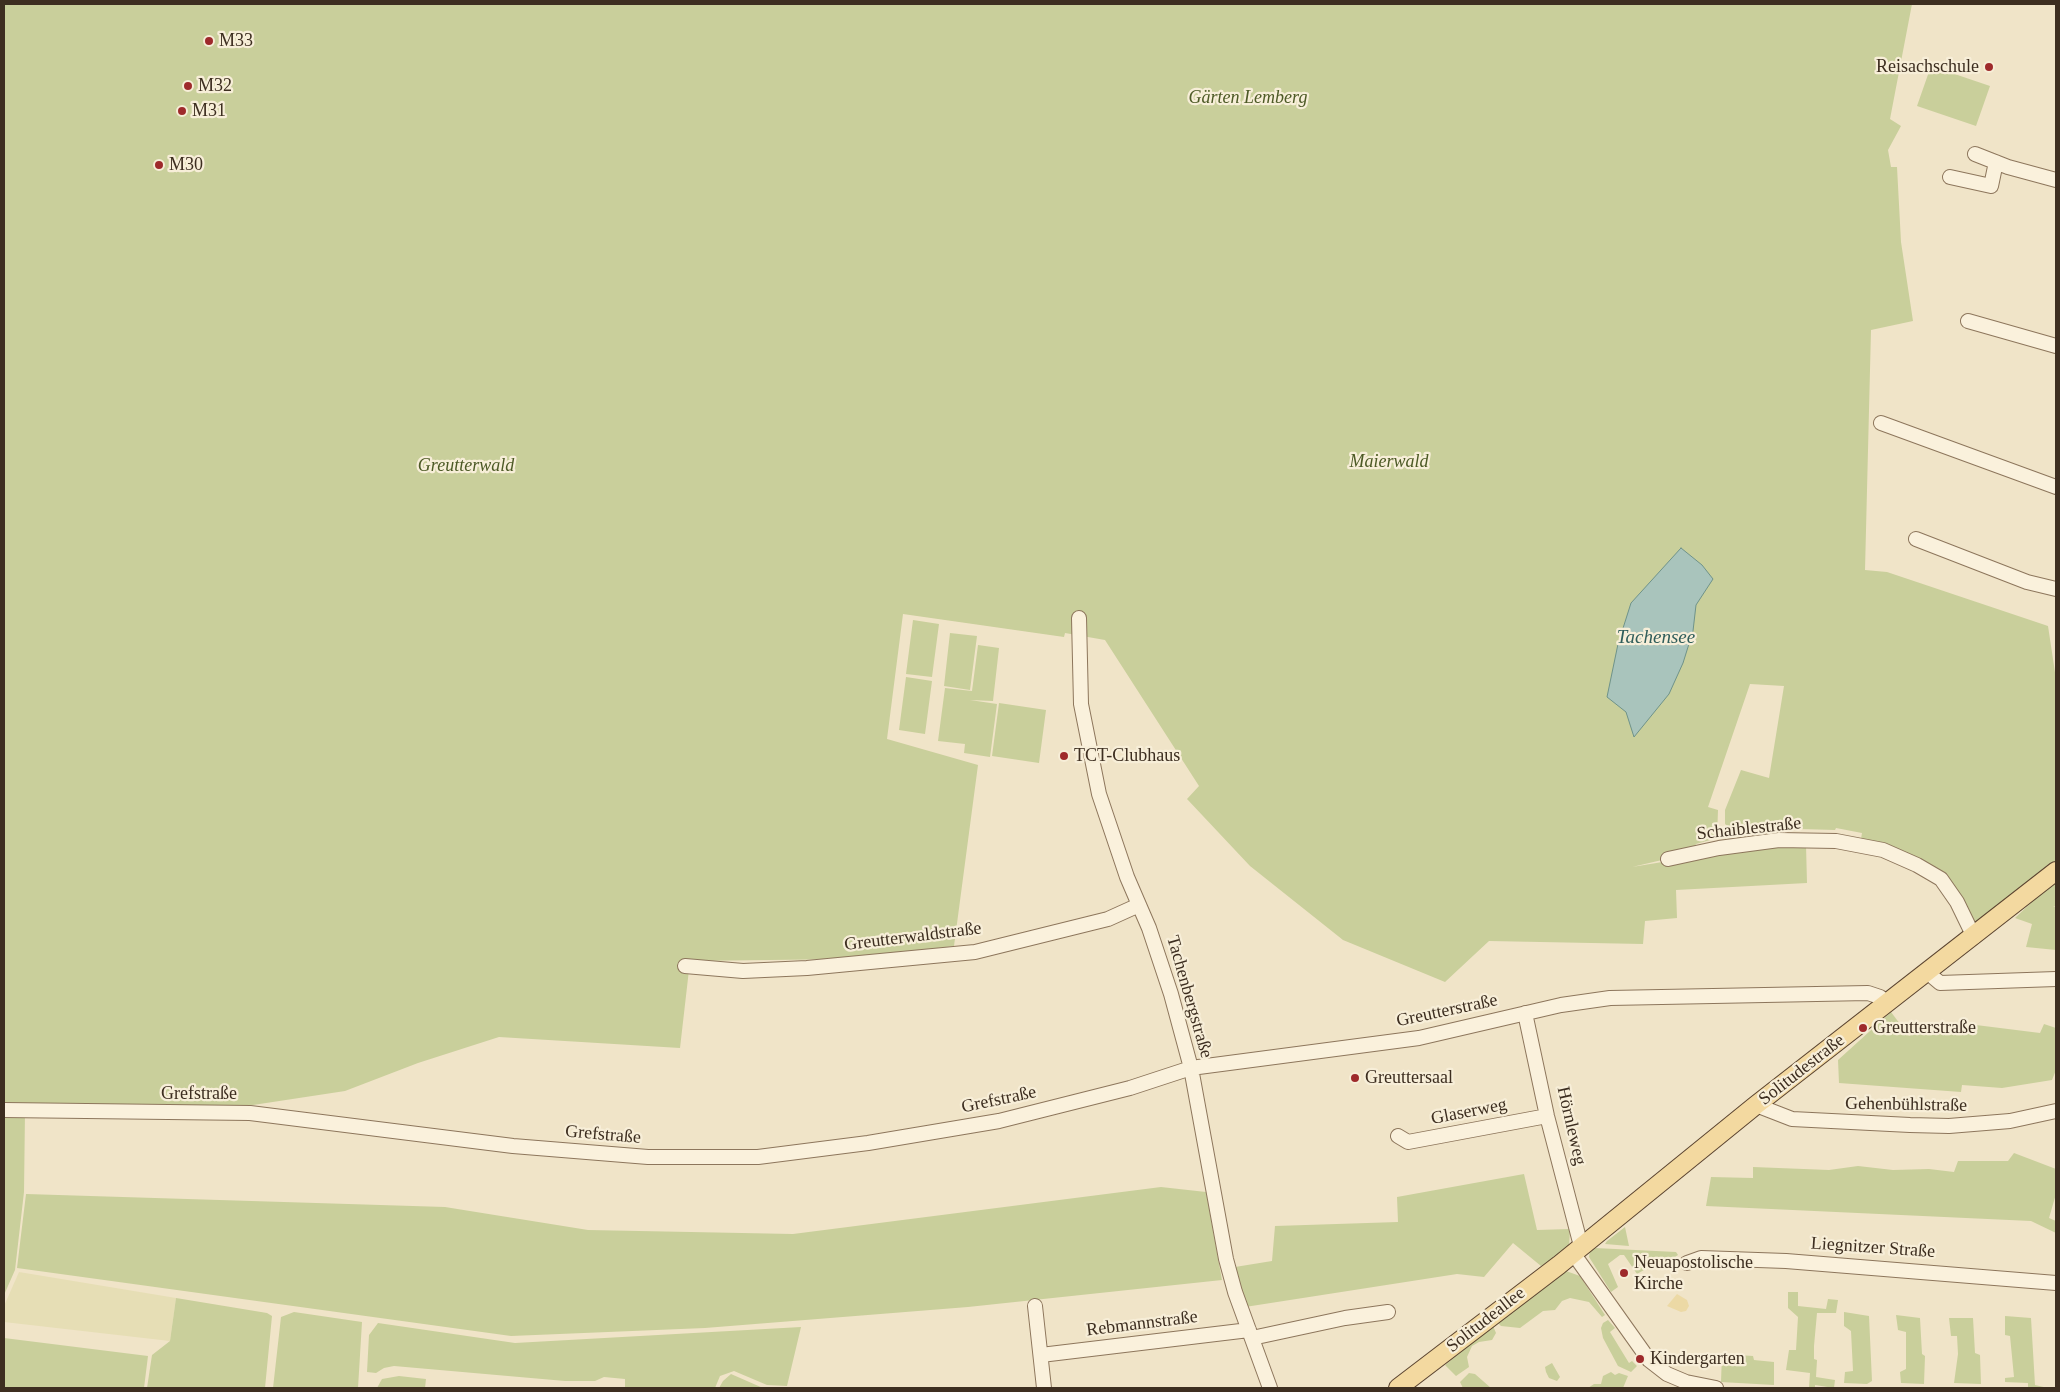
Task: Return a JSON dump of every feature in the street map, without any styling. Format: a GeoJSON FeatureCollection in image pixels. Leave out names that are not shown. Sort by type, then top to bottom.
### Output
{"type":"FeatureCollection","features":[{"type":"Feature","properties":{"kind":"main road","name":"Solitudestraße"},"geometry":{"type":"LineString","coordinates":[[1577,1250],[1756,1105],[1974,937],[2056,871]]}},
{"type":"Feature","properties":{"kind":"main road","name":"Solitudeallee"},"geometry":{"type":"LineString","coordinates":[[1398,1388],[1577,1250]]}},
{"type":"Feature","properties":{"kind":"street"},"geometry":{"type":"LineString","coordinates":[[1975,154],[2056,180]]}},
{"type":"Feature","properties":{"kind":"street"},"geometry":{"type":"LineString","coordinates":[[1950,176],[1991,186],[1996,162]]}},
{"type":"Feature","properties":{"kind":"street"},"geometry":{"type":"LineString","coordinates":[[1968,321],[2056,346]]}},
{"type":"Feature","properties":{"kind":"street"},"geometry":{"type":"LineString","coordinates":[[1881,423],[2056,487]]}},
{"type":"Feature","properties":{"kind":"street"},"geometry":{"type":"LineString","coordinates":[[1916,539],[2027,582],[2056,589]]}},
{"type":"Feature","properties":{"kind":"street","name":"Tachenbergstraße"},"geometry":{"type":"LineString","coordinates":[[1079,618],[1081,704],[1099,794],[1127,877],[1163,969],[1191,1068],[1226,1259],[1270,1388]]}},
{"type":"Feature","properties":{"kind":"street","name":"Schaiblestraße"},"geometry":{"type":"LineString","coordinates":[[1668,859],[1719,848],[1779,840],[1836,840],[1883,850],[1917,865],[1941,879],[1957,902],[1974,937]]}},
{"type":"Feature","properties":{"kind":"street","name":"Greutterwaldstraße"},"geometry":{"type":"LineString","coordinates":[[685,966],[743,971],[798,969],[975,952],[1108,919],[1139,905]]}},
{"type":"Feature","properties":{"kind":"street"},"geometry":{"type":"LineString","coordinates":[[1927,972],[1940,983],[2056,979]]}},
{"type":"Feature","properties":{"kind":"street","name":"Greutterstraße"},"geometry":{"type":"LineString","coordinates":[[1191,1068],[1419,1038],[1525,1013],[1610,998],[1868,994],[1880,996],[1888,1003]]}},
{"type":"Feature","properties":{"kind":"street","name":"Hörnleweg"},"geometry":{"type":"LineString","coordinates":[[1525,1013],[1577,1250]]}},
{"type":"Feature","properties":{"kind":"street","name":"Grefstraße"},"geometry":{"type":"LineString","coordinates":[[4,1110],[250,1113],[513,1146],[648,1157],[758,1157],[868,1143],[999,1121],[1130,1088],[1191,1068]]}},
{"type":"Feature","properties":{"kind":"street","name":"Gehenbühlstraße"},"geometry":{"type":"LineString","coordinates":[[1756,1105],[1785,1117],[1807,1121],[1939,1126],[2010,1121],[2056,1111]]}},
{"type":"Feature","properties":{"kind":"street","name":"Glaserweg"},"geometry":{"type":"LineString","coordinates":[[1398,1136],[1408,1142],[1548,1116]]}},
{"type":"Feature","properties":{"kind":"street"},"geometry":{"type":"LineString","coordinates":[[1577,1250],[1649,1360],[1667,1374],[1686,1382],[1716,1388]]}},
{"type":"Feature","properties":{"kind":"street","name":"Liegnitzer Straße"},"geometry":{"type":"LineString","coordinates":[[1687,1263],[1701,1258],[1786,1261],[2056,1283]]}},
{"type":"Feature","properties":{"kind":"street"},"geometry":{"type":"LineString","coordinates":[[1035,1306],[1044,1388]]}},
{"type":"Feature","properties":{"kind":"street","name":"Rebmannstraße"},"geometry":{"type":"LineString","coordinates":[[1041,1355],[1250,1334],[1388,1312]]}},
{"type":"Feature","properties":{"kind":"shaded area"},"geometry":{"type":"Polygon","coordinates":[[[19,1272],[176,1298],[170,1341],[4,1322],[4,1306],[19,1272]]]}},
{"type":"Feature","properties":{"kind":"green space","name":"Greutterwald"},"geometry":{"type":"Polygon","coordinates":[[[4,4],[1912,4],[1890,119],[1901,126],[1888,150],[1891,167],[1897,167],[1901,242],[1913,321],[1871,330],[1865,570],[1887,572],[2048,626],[2056,679],[2056,906],[2053,906],[2056,907],[2056,950],[2026,947],[2032,924],[2015,918],[2034,900],[2025,897],[1974,937],[1941,879],[1861,839],[1862,833],[1836,828],[1835,830],[1729,827],[1725,824],[1725,810],[1741,770],[1769,778],[1784,686],[1750,684],[1708,807],[1718,810],[1717,838],[1696,844],[1692,853],[1632,867],[1717,853],[1806,845],[1807,883],[1676,890],[1677,918],[1645,921],[1643,944],[1489,941],[1445,982],[1343,940],[1250,866],[1187,799],[1199,786],[1105,640],[1065,633],[1064,637],[903,614],[887,739],[978,765],[954,946],[849,959],[690,961],[680,1048],[499,1037],[418,1063],[345,1091],[253,1105],[22,1105],[25,1112],[24,1192],[15,1270],[4,1295],[4,4]]]}},
{"type":"Feature","properties":{"kind":"green space"},"geometry":{"type":"Polygon","coordinates":[[[1931,66],[1990,86],[1976,126],[1917,106],[1931,66]]]}},
{"type":"Feature","properties":{"kind":"green space"},"geometry":{"type":"Polygon","coordinates":[[[913,620],[939,624],[932,677],[906,674],[913,620]]]}},
{"type":"Feature","properties":{"kind":"green space"},"geometry":{"type":"Polygon","coordinates":[[[950,633],[977,636],[970,690],[944,686],[950,633]]]}},
{"type":"Feature","properties":{"kind":"green space"},"geometry":{"type":"Polygon","coordinates":[[[978,645],[999,648],[993,701],[970,700],[997,704],[990,757],[964,753],[965,744],[938,741],[945,688],[972,691],[978,645]]]}},
{"type":"Feature","properties":{"kind":"green space"},"geometry":{"type":"Polygon","coordinates":[[[906,677],[932,681],[925,734],[899,730],[906,677]]]}},
{"type":"Feature","properties":{"kind":"green space"},"geometry":{"type":"Polygon","coordinates":[[[999,703],[1046,710],[1039,763],[992,756],[999,703]]]}},
{"type":"Feature","properties":{"kind":"green space"},"geometry":{"type":"Polygon","coordinates":[[[1891,1012],[1909,1036],[1941,1025],[1974,1027],[1976,1025],[2040,1033],[2044,1024],[2056,1028],[2056,1070],[2052,1080],[2002,1088],[1962,1085],[1961,1092],[1839,1083],[1838,1060],[1891,1012]]]}},
{"type":"Feature","properties":{"kind":"green space"},"geometry":{"type":"Polygon","coordinates":[[[2014,1153],[2056,1169],[2056,1194],[2049,1218],[2056,1221],[2056,1233],[2031,1221],[1706,1206],[1711,1177],[1753,1178],[1753,1167],[1829,1170],[1858,1166],[1893,1170],[1929,1169],[1954,1172],[1958,1161],[2008,1161],[2014,1153]]]}},
{"type":"Feature","properties":{"kind":"green space"},"geometry":{"type":"Polygon","coordinates":[[[1524,1174],[1537,1230],[1570,1229],[1569,1248],[1541,1266],[1513,1243],[1484,1277],[1457,1274],[1245,1307],[1235,1267],[1272,1261],[1275,1226],[1398,1222],[1397,1197],[1524,1174]]]}},
{"type":"Feature","properties":{"kind":"green space"},"geometry":{"type":"Polygon","coordinates":[[[1161,1187],[1206,1192],[1222,1280],[968,1307],[705,1328],[511,1336],[17,1268],[26,1194],[445,1207],[588,1230],[793,1234],[1161,1187]]]}},
{"type":"Feature","properties":{"kind":"green space"},"geometry":{"type":"Polygon","coordinates":[[[1625,1227],[1629,1246],[1605,1244],[1607,1241],[1625,1227]]]}},
{"type":"Feature","properties":{"kind":"green space"},"geometry":{"type":"Polygon","coordinates":[[[1595,1248],[1676,1252],[1678,1255],[1667,1262],[1663,1259],[1637,1274],[1624,1255],[1620,1255],[1608,1264],[1618,1287],[1611,1292],[1589,1257],[1590,1250],[1595,1248]]]}},
{"type":"Feature","properties":{"kind":"green space"},"geometry":{"type":"Polygon","coordinates":[[[1566,1271],[1580,1276],[1605,1315],[1602,1317],[1589,1302],[1570,1298],[1562,1301],[1555,1310],[1543,1311],[1520,1328],[1501,1326],[1498,1323],[1566,1271]]]}},
{"type":"Feature","properties":{"kind":"green space"},"geometry":{"type":"Polygon","coordinates":[[[1788,1292],[1798,1292],[1798,1306],[1826,1309],[1828,1299],[1838,1300],[1836,1313],[1817,1313],[1814,1346],[1814,1359],[1817,1360],[1816,1377],[1835,1380],[1834,1388],[1815,1385],[1815,1388],[1809,1388],[1810,1373],[1786,1370],[1789,1350],[1796,1350],[1798,1317],[1788,1308],[1788,1292]]]}},
{"type":"Feature","properties":{"kind":"green space"},"geometry":{"type":"Polygon","coordinates":[[[176,1298],[267,1313],[272,1316],[265,1388],[147,1388],[152,1355],[170,1341],[176,1298]]]}},
{"type":"Feature","properties":{"kind":"green space"},"geometry":{"type":"Polygon","coordinates":[[[294,1312],[362,1322],[358,1388],[273,1388],[281,1317],[294,1312]]]}},
{"type":"Feature","properties":{"kind":"green space"},"geometry":{"type":"Polygon","coordinates":[[[1844,1312],[1869,1316],[1872,1381],[1867,1384],[1844,1383],[1845,1372],[1853,1371],[1851,1331],[1844,1326],[1844,1312]]]}},
{"type":"Feature","properties":{"kind":"green space"},"geometry":{"type":"Polygon","coordinates":[[[1896,1315],[1920,1318],[1922,1354],[1925,1356],[1924,1384],[1901,1383],[1900,1372],[1906,1369],[1906,1332],[1898,1330],[1896,1315]]]}},
{"type":"Feature","properties":{"kind":"green space"},"geometry":{"type":"Polygon","coordinates":[[[2005,1316],[2031,1318],[2035,1385],[2048,1388],[2028,1388],[2028,1383],[2005,1382],[2005,1378],[2014,1377],[2010,1336],[2005,1335],[2005,1316]]]}},
{"type":"Feature","properties":{"kind":"green space"},"geometry":{"type":"Polygon","coordinates":[[[1949,1318],[1973,1318],[1975,1353],[1980,1355],[1981,1384],[1954,1383],[1958,1354],[1957,1336],[1951,1336],[1949,1318]]]}},
{"type":"Feature","properties":{"kind":"green space"},"geometry":{"type":"Polygon","coordinates":[[[1608,1320],[1615,1328],[1610,1332],[1629,1363],[1632,1361],[1637,1366],[1631,1372],[1618,1366],[1603,1338],[1601,1328],[1603,1323],[1608,1320]]]}},
{"type":"Feature","properties":{"kind":"green space"},"geometry":{"type":"Polygon","coordinates":[[[378,1323],[515,1343],[801,1327],[787,1386],[767,1385],[734,1371],[720,1376],[715,1388],[625,1388],[625,1379],[604,1377],[595,1381],[565,1381],[394,1366],[384,1368],[376,1373],[367,1372],[369,1335],[378,1323]]]}},
{"type":"Feature","properties":{"kind":"green space"},"geometry":{"type":"Polygon","coordinates":[[[1493,1326],[1496,1333],[1492,1340],[1479,1342],[1472,1346],[1467,1357],[1469,1367],[1456,1376],[1445,1365],[1493,1326]]]}},
{"type":"Feature","properties":{"kind":"green space"},"geometry":{"type":"Polygon","coordinates":[[[4,1338],[148,1356],[144,1388],[4,1388],[4,1338]]]}},
{"type":"Feature","properties":{"kind":"green space"},"geometry":{"type":"Polygon","coordinates":[[[1722,1354],[1753,1356],[1754,1360],[1774,1362],[1774,1385],[1721,1382],[1722,1354]]]}},
{"type":"Feature","properties":{"kind":"green space"},"geometry":{"type":"Polygon","coordinates":[[[1552,1363],[1560,1377],[1557,1381],[1549,1378],[1546,1372],[1545,1367],[1552,1363]]]}},
{"type":"Feature","properties":{"kind":"green space"},"geometry":{"type":"Polygon","coordinates":[[[1611,1372],[1615,1375],[1619,1373],[1628,1376],[1623,1388],[1588,1388],[1594,1384],[1601,1384],[1603,1376],[1611,1372]]]}},
{"type":"Feature","properties":{"kind":"green space"},"geometry":{"type":"Polygon","coordinates":[[[1469,1373],[1475,1374],[1491,1388],[1463,1388],[1460,1382],[1469,1373]]]}},
{"type":"Feature","properties":{"kind":"green space"},"geometry":{"type":"Polygon","coordinates":[[[731,1374],[763,1388],[719,1388],[723,1381],[731,1374]]]}},
{"type":"Feature","properties":{"kind":"green space"},"geometry":{"type":"Polygon","coordinates":[[[399,1376],[426,1379],[425,1388],[377,1388],[382,1379],[399,1376]]]}},
{"type":"Feature","properties":{"kind":"sand"},"geometry":{"type":"Polygon","coordinates":[[[1677,1294],[1687,1300],[1689,1306],[1686,1311],[1681,1312],[1667,1306],[1677,1294]]]}},
{"type":"Feature","properties":{"kind":"water","name":"Tachensee"},"geometry":{"type":"Polygon","coordinates":[[[1681,548],[1702,565],[1713,579],[1696,605],[1693,631],[1683,663],[1669,694],[1634,737],[1626,712],[1607,697],[1618,644],[1631,603],[1681,548]]]}},
{"type":"Feature","properties":{"kind":"place","name":"M33"},"geometry":{"type":"Point","coordinates":[209,41]}},
{"type":"Feature","properties":{"kind":"place","name":"Reisachschule"},"geometry":{"type":"Point","coordinates":[1989,67]}},
{"type":"Feature","properties":{"kind":"place","name":"M32"},"geometry":{"type":"Point","coordinates":[188,86]}},
{"type":"Feature","properties":{"kind":"place","name":"M31"},"geometry":{"type":"Point","coordinates":[182,111]}},
{"type":"Feature","properties":{"kind":"place","name":"M30"},"geometry":{"type":"Point","coordinates":[159,165]}},
{"type":"Feature","properties":{"kind":"place","name":"TCT-Clubhaus"},"geometry":{"type":"Point","coordinates":[1064,756]}},
{"type":"Feature","properties":{"kind":"place","name":"Greutterstraße"},"geometry":{"type":"Point","coordinates":[1863,1028]}},
{"type":"Feature","properties":{"kind":"place","name":"Greuttersaal"},"geometry":{"type":"Point","coordinates":[1355,1078]}},
{"type":"Feature","properties":{"kind":"place","name":"Neuapostolische Kirche"},"geometry":{"type":"Point","coordinates":[1624,1273]}},
{"type":"Feature","properties":{"kind":"place","name":"Kindergarten"},"geometry":{"type":"Point","coordinates":[1640,1359]}},
{"type":"Feature","properties":{"kind":"park label","name":"Gärten Lemberg"},"geometry":{"type":"Point","coordinates":[1248,98]}},
{"type":"Feature","properties":{"kind":"park label","name":"Maierwald"},"geometry":{"type":"Point","coordinates":[1389,462]}}]}
